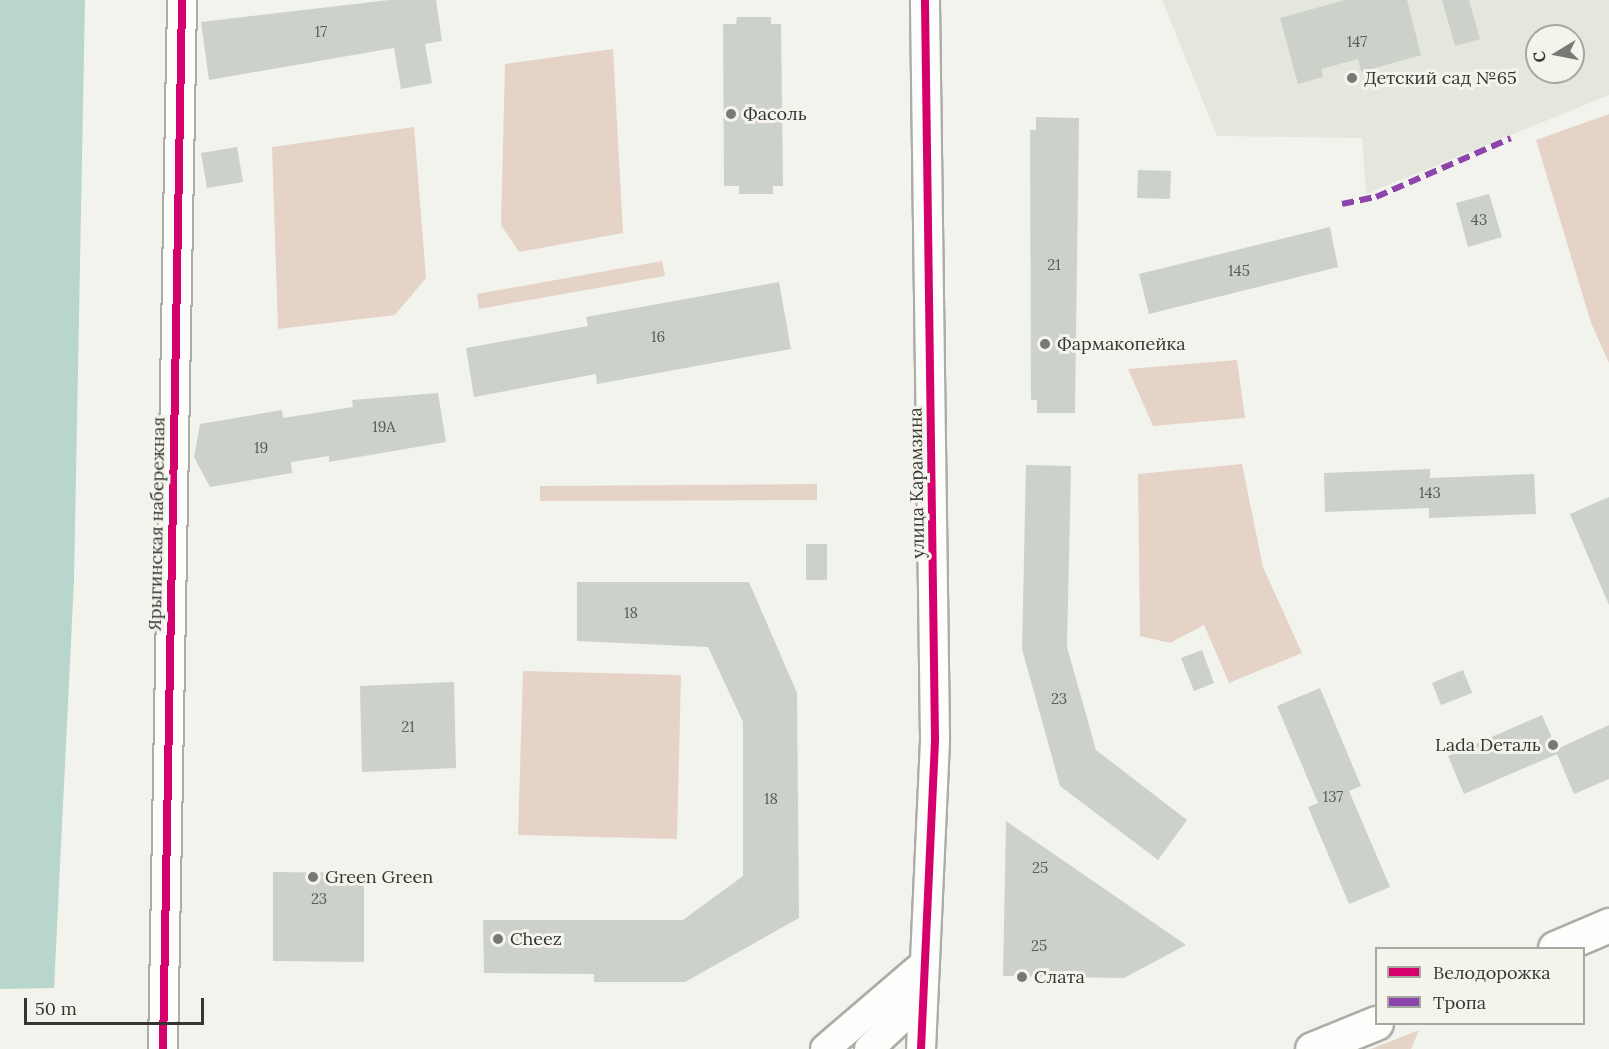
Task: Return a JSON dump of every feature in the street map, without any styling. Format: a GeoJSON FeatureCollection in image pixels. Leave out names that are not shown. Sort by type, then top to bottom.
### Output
{"type":"FeatureCollection","features":[{"type":"Feature","properties":{"kind":"main road"},"geometry":{"type":"LineString","coordinates":[[1557,947],[1609,925]]}},
{"type":"Feature","properties":{"kind":"main road"},"geometry":{"type":"LineString","coordinates":[[1312,1049],[1375,1024]]}},
{"type":"Feature","properties":{"kind":"street","name":"Ярыгинская набережная"},"geometry":{"type":"LineString","coordinates":[[163,1049],[182,0]]}},
{"type":"Feature","properties":{"kind":"street","name":"улица Карамзина"},"geometry":{"type":"LineString","coordinates":[[921,1049],[922,966],[935,738],[925,0]]}},
{"type":"Feature","properties":{"kind":"street"},"geometry":{"type":"LineString","coordinates":[[825,1049],[922,966]]}},
{"type":"Feature","properties":{"kind":"street"},"geometry":{"type":"LineString","coordinates":[[869,1049],[921,1000]]}},
{"type":"Feature","properties":{"kind":"shaded area","name":"Детский сад №65"},"geometry":{"type":"Polygon","coordinates":[[[1162,0],[1609,0],[1609,95],[1366,194],[1362,138],[1217,136],[1162,0]]]}},
{"type":"Feature","properties":{"kind":"shaded area"},"geometry":{"type":"Polygon","coordinates":[[[613,49],[623,233],[519,252],[501,225],[505,64],[613,49]]]}},
{"type":"Feature","properties":{"kind":"shaded area"},"geometry":{"type":"Polygon","coordinates":[[[1609,114],[1609,363],[1591,323],[1536,140],[1609,114]]]}},
{"type":"Feature","properties":{"kind":"shaded area"},"geometry":{"type":"Polygon","coordinates":[[[414,127],[426,278],[395,315],[278,329],[272,147],[414,127]]]}},
{"type":"Feature","properties":{"kind":"shaded area"},"geometry":{"type":"Polygon","coordinates":[[[662,261],[665,276],[479,309],[477,294],[662,261]]]}},
{"type":"Feature","properties":{"kind":"shaded area"},"geometry":{"type":"Polygon","coordinates":[[[1237,360],[1245,418],[1153,426],[1128,369],[1237,360]]]}},
{"type":"Feature","properties":{"kind":"shaded area"},"geometry":{"type":"Polygon","coordinates":[[[1242,464],[1263,567],[1302,653],[1229,683],[1204,625],[1170,643],[1140,636],[1138,474],[1242,464]]]}},
{"type":"Feature","properties":{"kind":"shaded area"},"geometry":{"type":"Polygon","coordinates":[[[817,484],[817,500],[540,501],[540,486],[817,484]]]}},
{"type":"Feature","properties":{"kind":"shaded area"},"geometry":{"type":"Polygon","coordinates":[[[523,671],[681,675],[677,839],[518,835],[523,671]]]}},
{"type":"Feature","properties":{"kind":"shaded area"},"geometry":{"type":"Polygon","coordinates":[[[1419,1030],[1411,1049],[1371,1049],[1419,1030]]]}},
{"type":"Feature","properties":{"kind":"water"},"geometry":{"type":"Polygon","coordinates":[[[0,0],[85,0],[74,581],[54,988],[0,989],[0,0]]]}},
{"type":"Feature","properties":{"kind":"building"},"geometry":{"type":"Polygon","coordinates":[[[389,0],[436,0],[442,41],[425,44],[432,83],[401,89],[394,48],[209,80],[201,22],[389,0]]]}},
{"type":"Feature","properties":{"kind":"building"},"geometry":{"type":"Polygon","coordinates":[[[1345,0],[1407,0],[1421,55],[1361,72],[1358,59],[1321,69],[1323,77],[1298,84],[1280,18],[1345,0]]]}},
{"type":"Feature","properties":{"kind":"building"},"geometry":{"type":"Polygon","coordinates":[[[1442,0],[1469,0],[1480,39],[1455,46],[1442,0]]]}},
{"type":"Feature","properties":{"kind":"building"},"geometry":{"type":"Polygon","coordinates":[[[737,17],[771,17],[771,24],[781,24],[783,186],[773,186],[773,194],[739,194],[739,186],[724,186],[723,24],[736,24],[737,17]]]}},
{"type":"Feature","properties":{"kind":"building"},"geometry":{"type":"Polygon","coordinates":[[[1036,117],[1079,118],[1075,413],[1037,413],[1037,400],[1031,400],[1030,130],[1036,130],[1036,117]]]}},
{"type":"Feature","properties":{"kind":"building"},"geometry":{"type":"Polygon","coordinates":[[[237,147],[243,182],[207,188],[201,153],[237,147]]]}},
{"type":"Feature","properties":{"kind":"building"},"geometry":{"type":"Polygon","coordinates":[[[1138,170],[1171,171],[1170,199],[1137,198],[1138,170]]]}},
{"type":"Feature","properties":{"kind":"building"},"geometry":{"type":"Polygon","coordinates":[[[1489,194],[1502,237],[1468,247],[1456,203],[1489,194]]]}},
{"type":"Feature","properties":{"kind":"building"},"geometry":{"type":"Polygon","coordinates":[[[1330,227],[1338,267],[1149,314],[1139,274],[1330,227]]]}},
{"type":"Feature","properties":{"kind":"building"},"geometry":{"type":"Polygon","coordinates":[[[779,282],[791,349],[597,384],[596,374],[474,397],[466,348],[588,326],[586,317],[779,282]]]}},
{"type":"Feature","properties":{"kind":"building"},"geometry":{"type":"Polygon","coordinates":[[[438,393],[446,442],[329,462],[329,456],[291,462],[292,473],[210,487],[194,457],[200,424],[282,410],[283,418],[353,407],[352,400],[438,393]]]}},
{"type":"Feature","properties":{"kind":"building"},"geometry":{"type":"Polygon","coordinates":[[[1026,465],[1071,466],[1067,647],[1096,750],[1187,820],[1158,860],[1060,786],[1022,649],[1026,465]]]}},
{"type":"Feature","properties":{"kind":"building"},"geometry":{"type":"Polygon","coordinates":[[[1430,469],[1430,478],[1534,474],[1536,514],[1429,518],[1429,508],[1325,512],[1324,473],[1430,469]]]}},
{"type":"Feature","properties":{"kind":"building"},"geometry":{"type":"Polygon","coordinates":[[[1609,497],[1609,605],[1570,514],[1609,497]]]}},
{"type":"Feature","properties":{"kind":"building"},"geometry":{"type":"Polygon","coordinates":[[[806,544],[827,544],[827,580],[806,580],[806,544]]]}},
{"type":"Feature","properties":{"kind":"building"},"geometry":{"type":"Polygon","coordinates":[[[577,582],[749,582],[797,693],[799,918],[685,982],[594,982],[594,974],[484,973],[483,920],[683,920],[743,876],[743,722],[708,647],[577,641],[577,582]]]}},
{"type":"Feature","properties":{"kind":"building"},"geometry":{"type":"Polygon","coordinates":[[[1202,650],[1214,683],[1194,691],[1181,658],[1202,650]]]}},
{"type":"Feature","properties":{"kind":"building"},"geometry":{"type":"Polygon","coordinates":[[[1463,670],[1472,693],[1441,705],[1432,683],[1463,670]]]}},
{"type":"Feature","properties":{"kind":"building"},"geometry":{"type":"Polygon","coordinates":[[[454,682],[456,768],[362,772],[360,686],[454,682]]]}},
{"type":"Feature","properties":{"kind":"building"},"geometry":{"type":"Polygon","coordinates":[[[1320,688],[1361,786],[1349,791],[1390,887],[1349,904],[1308,807],[1318,803],[1277,706],[1320,688]]]}},
{"type":"Feature","properties":{"kind":"building"},"geometry":{"type":"Polygon","coordinates":[[[1542,715],[1557,749],[1609,725],[1609,779],[1574,794],[1557,754],[1464,794],[1448,756],[1542,715]]]}},
{"type":"Feature","properties":{"kind":"building"},"geometry":{"type":"Polygon","coordinates":[[[1006,821],[1186,945],[1124,978],[1003,976],[1006,821]]]}},
{"type":"Feature","properties":{"kind":"building"},"geometry":{"type":"Polygon","coordinates":[[[273,872],[364,873],[364,962],[273,961],[273,872]]]}},
{"type":"Feature","properties":{"kind":"marked path"},"geometry":{"type":"LineString","coordinates":[[1342,204],[1376,197],[1511,138]]}},
{"type":"Feature","properties":{"kind":"cycle path"},"geometry":{"type":"LineString","coordinates":[[163,1049],[182,0]]}},
{"type":"Feature","properties":{"kind":"cycle path"},"geometry":{"type":"LineString","coordinates":[[921,1049],[935,738],[925,0]]}},
{"type":"Feature","properties":{"kind":"place","name":"Детский сад №65"},"geometry":{"type":"Point","coordinates":[1352,78]}},
{"type":"Feature","properties":{"kind":"place","name":"Фасоль"},"geometry":{"type":"Point","coordinates":[731,114]}},
{"type":"Feature","properties":{"kind":"place","name":"Фармакопейка"},"geometry":{"type":"Point","coordinates":[1045,344]}},
{"type":"Feature","properties":{"kind":"place","name":"Lada Dеталь"},"geometry":{"type":"Point","coordinates":[1553,745]}},
{"type":"Feature","properties":{"kind":"place","name":"Green Green"},"geometry":{"type":"Point","coordinates":[313,877]}},
{"type":"Feature","properties":{"kind":"place","name":"Cheez"},"geometry":{"type":"Point","coordinates":[498,939]}},
{"type":"Feature","properties":{"kind":"place","name":"Слата"},"geometry":{"type":"Point","coordinates":[1022,977]}}]}
